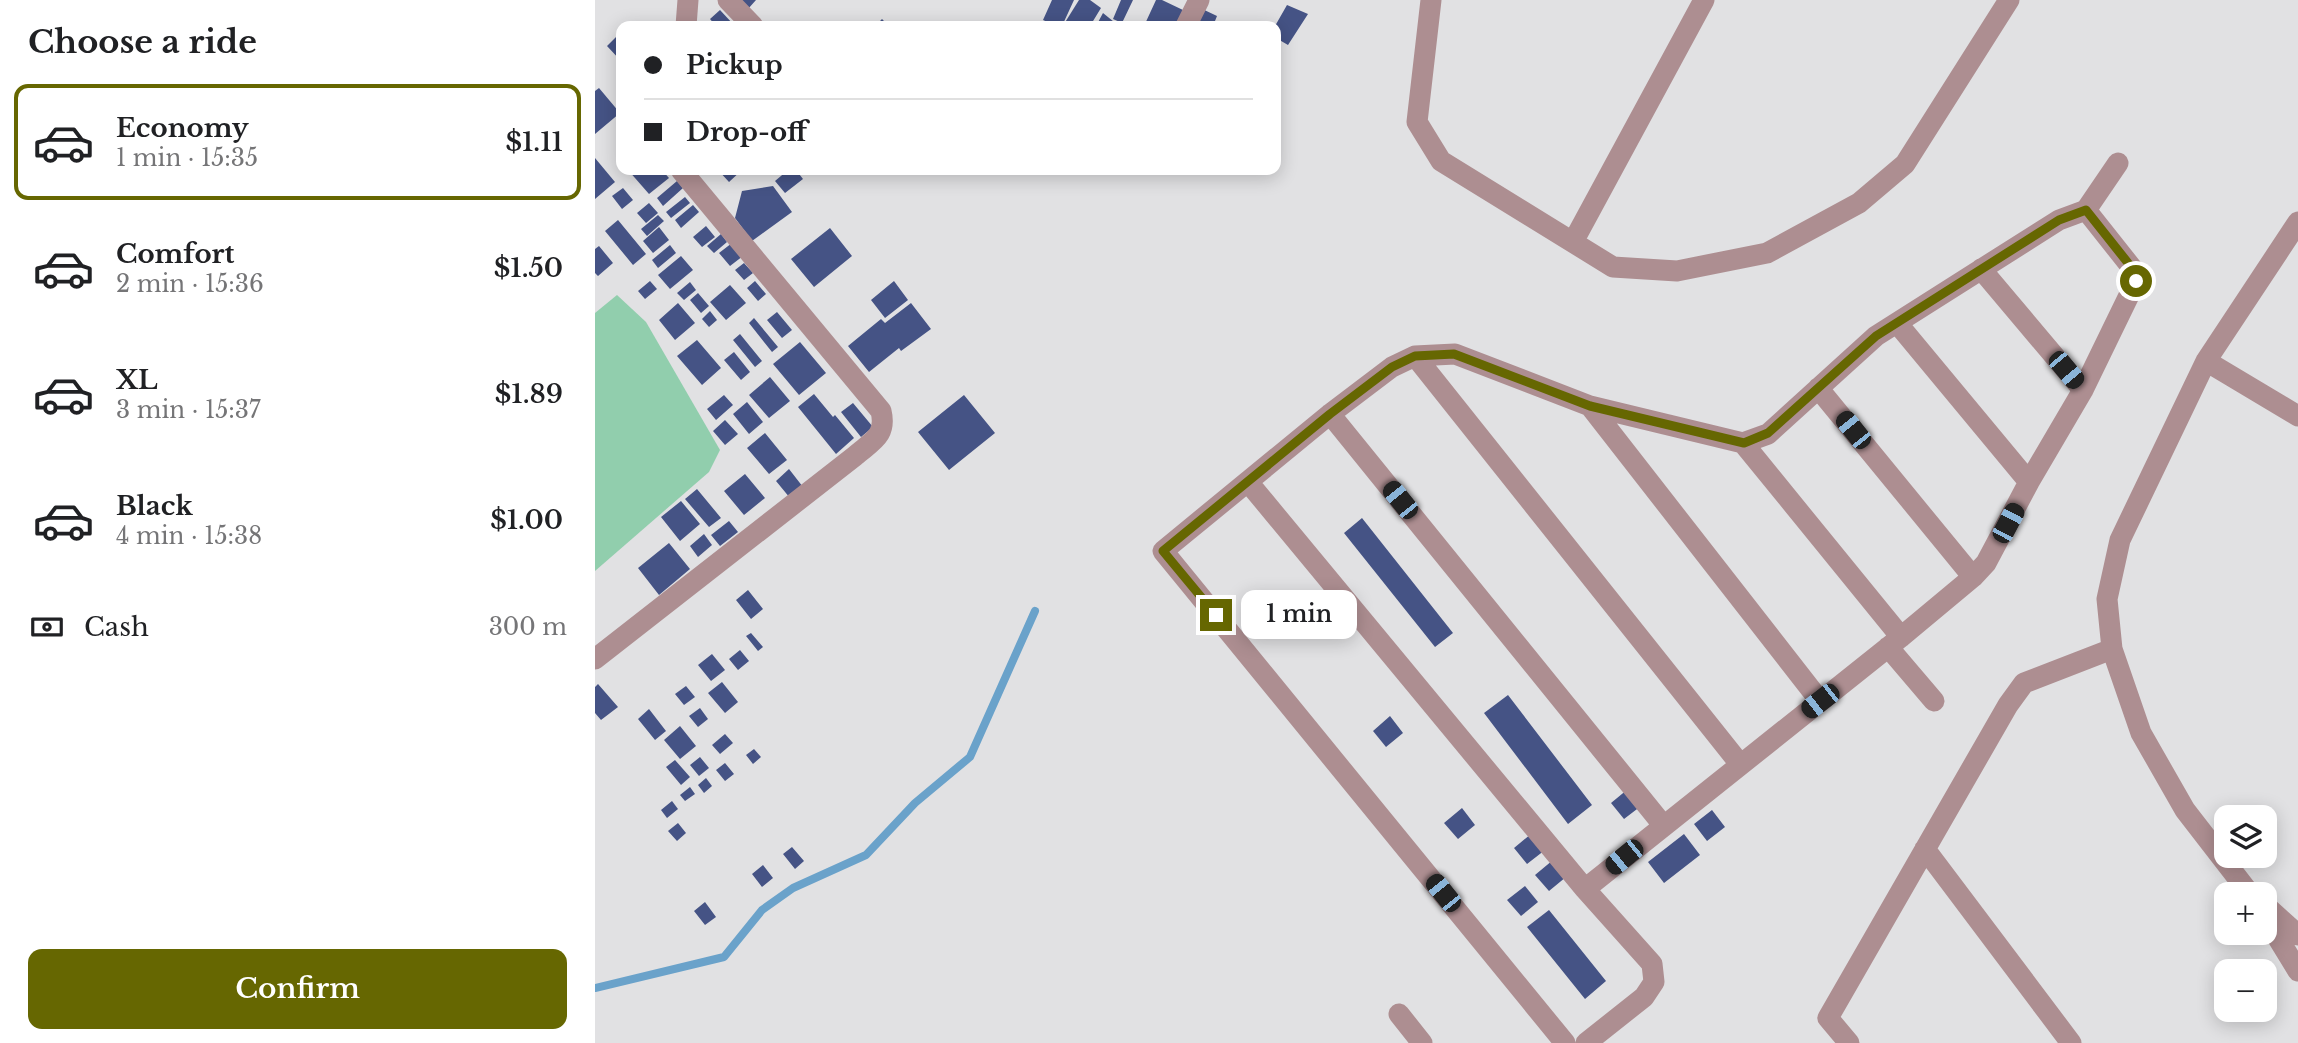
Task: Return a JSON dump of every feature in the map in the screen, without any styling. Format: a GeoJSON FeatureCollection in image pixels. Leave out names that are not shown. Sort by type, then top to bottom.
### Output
{"type":"FeatureCollection","features":[{"type":"Feature","properties":{"kind":"street"},"geometry":{"type":"LineString","coordinates":[[686,21],[688,0]]}},
{"type":"Feature","properties":{"kind":"street"},"geometry":{"type":"LineString","coordinates":[[728,0],[748,21]]}},
{"type":"Feature","properties":{"kind":"street"},"geometry":{"type":"LineString","coordinates":[[1188,21],[1199,0]]}},
{"type":"Feature","properties":{"kind":"street"},"geometry":{"type":"LineString","coordinates":[[1431,0],[1417,122],[1441,161],[1613,267],[1677,271],[1767,253],[1859,203],[1905,164],[2009,0]]}},
{"type":"Feature","properties":{"kind":"street"},"geometry":{"type":"LineString","coordinates":[[1573,242],[1704,0]]}},
{"type":"Feature","properties":{"kind":"street"},"geometry":{"type":"LineString","coordinates":[[1565,1043],[1163,551],[1330,414],[1392,367],[1415,356],[1454,354],[1590,406],[1744,443],[1768,433],[1876,336],[2059,220],[2086,210],[2118,163]]}},
{"type":"Feature","properties":{"kind":"street"},"geometry":{"type":"LineString","coordinates":[[595,659],[855,456],[879,435],[884,423],[881,411],[685,175]]}},
{"type":"Feature","properties":{"kind":"street"},"geometry":{"type":"LineString","coordinates":[[1585,889],[1894,642],[1973,577],[1986,563],[2029,482],[2083,390],[2136,281],[2132,268],[2086,210]]}},
{"type":"Feature","properties":{"kind":"street"},"geometry":{"type":"LineString","coordinates":[[2242,882],[2185,810],[2141,733],[2112,649],[2107,599],[2120,540],[2206,361],[2298,222]]}},
{"type":"Feature","properties":{"kind":"street"},"geometry":{"type":"LineString","coordinates":[[1981,269],[2083,390]]}},
{"type":"Feature","properties":{"kind":"street"},"geometry":{"type":"LineString","coordinates":[[1897,323],[2029,482]]}},
{"type":"Feature","properties":{"kind":"street"},"geometry":{"type":"LineString","coordinates":[[1415,356],[1739,764]]}},
{"type":"Feature","properties":{"kind":"street"},"geometry":{"type":"LineString","coordinates":[[2206,361],[2298,416]]}},
{"type":"Feature","properties":{"kind":"street"},"geometry":{"type":"LineString","coordinates":[[1818,388],[1973,577]]}},
{"type":"Feature","properties":{"kind":"street"},"geometry":{"type":"LineString","coordinates":[[1590,406],[1820,701]]}},
{"type":"Feature","properties":{"kind":"street"},"geometry":{"type":"LineString","coordinates":[[1330,414],[1663,825]]}},
{"type":"Feature","properties":{"kind":"street"},"geometry":{"type":"LineString","coordinates":[[1744,443],[1894,642],[1934,701]]}},
{"type":"Feature","properties":{"kind":"street"},"geometry":{"type":"LineString","coordinates":[[1248,482],[1585,889],[1651,964],[1654,982],[1644,997],[1586,1043]]}},
{"type":"Feature","properties":{"kind":"street"},"geometry":{"type":"LineString","coordinates":[[1849,1043],[1828,1017],[2008,705],[2024,683],[2112,649]]}},
{"type":"Feature","properties":{"kind":"street"},"geometry":{"type":"LineString","coordinates":[[1925,849],[2071,1043]]}},
{"type":"Feature","properties":{"kind":"street"},"geometry":{"type":"LineString","coordinates":[[2277,916],[2298,935]]}},
{"type":"Feature","properties":{"kind":"street"},"geometry":{"type":"LineString","coordinates":[[2277,937],[2298,971]]}},
{"type":"Feature","properties":{"kind":"street"},"geometry":{"type":"LineString","coordinates":[[1399,1014],[1422,1043]]}},
{"type":"Feature","properties":{"kind":"green space"},"geometry":{"type":"Polygon","coordinates":[[[617,295],[646,322],[720,450],[709,472],[595,571],[595,313],[617,295]]]}},
{"type":"Feature","properties":{"kind":"building"},"geometry":{"type":"Polygon","coordinates":[[[737,0],[756,0],[748,9],[737,0]]]}},
{"type":"Feature","properties":{"kind":"building"},"geometry":{"type":"Polygon","coordinates":[[[1052,0],[1074,0],[1064,21],[1043,20],[1052,0]]]}},
{"type":"Feature","properties":{"kind":"building"},"geometry":{"type":"Polygon","coordinates":[[[1079,0],[1090,0],[1101,8],[1093,21],[1066,21],[1079,0]]]}},
{"type":"Feature","properties":{"kind":"building"},"geometry":{"type":"Polygon","coordinates":[[[1121,0],[1133,0],[1123,21],[1113,19],[1121,0]]]}},
{"type":"Feature","properties":{"kind":"building"},"geometry":{"type":"Polygon","coordinates":[[[1156,0],[1183,10],[1178,21],[1146,21],[1156,0]]]}},
{"type":"Feature","properties":{"kind":"building"},"geometry":{"type":"Polygon","coordinates":[[[1287,5],[1308,14],[1288,45],[1281,41],[1281,21],[1278,21],[1287,5]]]}},
{"type":"Feature","properties":{"kind":"building"},"geometry":{"type":"Polygon","coordinates":[[[1198,7],[1217,16],[1215,21],[1192,21],[1198,7]]]}},
{"type":"Feature","properties":{"kind":"building"},"geometry":{"type":"Polygon","coordinates":[[[720,10],[730,21],[712,21],[710,19],[720,10]]]}},
{"type":"Feature","properties":{"kind":"building"},"geometry":{"type":"Polygon","coordinates":[[[1103,13],[1113,21],[1099,21],[1103,13]]]}},
{"type":"Feature","properties":{"kind":"building"},"geometry":{"type":"Polygon","coordinates":[[[616,37],[616,56],[607,46],[616,37]]]}},
{"type":"Feature","properties":{"kind":"building"},"geometry":{"type":"Polygon","coordinates":[[[599,88],[616,108],[616,116],[595,134],[595,91],[599,88]]]}},
{"type":"Feature","properties":{"kind":"building"},"geometry":{"type":"Polygon","coordinates":[[[595,158],[615,182],[595,199],[595,158]]]}},
{"type":"Feature","properties":{"kind":"building"},"geometry":{"type":"Polygon","coordinates":[[[632,175],[666,175],[669,178],[649,194],[632,175]]]}},
{"type":"Feature","properties":{"kind":"building"},"geometry":{"type":"Polygon","coordinates":[[[723,175],[737,175],[729,182],[723,175]]]}},
{"type":"Feature","properties":{"kind":"building"},"geometry":{"type":"Polygon","coordinates":[[[782,175],[800,175],[803,179],[785,193],[775,181],[782,175]]]}},
{"type":"Feature","properties":{"kind":"building"},"geometry":{"type":"Polygon","coordinates":[[[677,181],[683,188],[663,206],[657,198],[677,181]]]}},
{"type":"Feature","properties":{"kind":"building"},"geometry":{"type":"Polygon","coordinates":[[[773,186],[792,212],[752,241],[735,218],[742,191],[773,186]]]}},
{"type":"Feature","properties":{"kind":"building"},"geometry":{"type":"Polygon","coordinates":[[[623,188],[633,200],[622,209],[612,196],[623,188]]]}},
{"type":"Feature","properties":{"kind":"building"},"geometry":{"type":"Polygon","coordinates":[[[685,197],[690,203],[671,218],[666,212],[685,197]]]}},
{"type":"Feature","properties":{"kind":"building"},"geometry":{"type":"Polygon","coordinates":[[[649,203],[658,213],[646,223],[637,213],[649,203]]]}},
{"type":"Feature","properties":{"kind":"building"},"geometry":{"type":"Polygon","coordinates":[[[693,205],[699,212],[681,228],[675,220],[693,205]]]}},
{"type":"Feature","properties":{"kind":"building"},"geometry":{"type":"Polygon","coordinates":[[[658,215],[664,221],[647,236],[641,229],[658,215]]]}},
{"type":"Feature","properties":{"kind":"building"},"geometry":{"type":"Polygon","coordinates":[[[618,220],[646,254],[633,265],[605,231],[618,220]]]}},
{"type":"Feature","properties":{"kind":"building"},"geometry":{"type":"Polygon","coordinates":[[[706,226],[715,237],[702,247],[693,237],[706,226]]]}},
{"type":"Feature","properties":{"kind":"building"},"geometry":{"type":"Polygon","coordinates":[[[659,227],[669,240],[653,253],[643,241],[659,227]]]}},
{"type":"Feature","properties":{"kind":"building"},"geometry":{"type":"Polygon","coordinates":[[[830,228],[852,256],[814,287],[791,259],[830,228]]]}},
{"type":"Feature","properties":{"kind":"building"},"geometry":{"type":"Polygon","coordinates":[[[721,234],[727,242],[714,253],[707,246],[721,234]]]}},
{"type":"Feature","properties":{"kind":"building"},"geometry":{"type":"Polygon","coordinates":[[[732,243],[743,256],[730,266],[719,253],[732,243]]]}},
{"type":"Feature","properties":{"kind":"building"},"geometry":{"type":"Polygon","coordinates":[[[670,245],[676,253],[658,268],[652,260],[670,245]]]}},
{"type":"Feature","properties":{"kind":"building"},"geometry":{"type":"Polygon","coordinates":[[[599,246],[613,263],[598,276],[595,273],[595,249],[599,246]]]}},
{"type":"Feature","properties":{"kind":"building"},"geometry":{"type":"Polygon","coordinates":[[[681,256],[693,270],[670,289],[658,275],[681,256]]]}},
{"type":"Feature","properties":{"kind":"building"},"geometry":{"type":"Polygon","coordinates":[[[744,263],[753,273],[744,280],[735,270],[744,263]]]}},
{"type":"Feature","properties":{"kind":"building"},"geometry":{"type":"Polygon","coordinates":[[[650,281],[657,289],[645,299],[638,291],[650,281]]]}},
{"type":"Feature","properties":{"kind":"building"},"geometry":{"type":"Polygon","coordinates":[[[755,281],[766,294],[758,301],[747,288],[755,281]]]}},
{"type":"Feature","properties":{"kind":"building"},"geometry":{"type":"Polygon","coordinates":[[[894,281],[908,300],[885,318],[871,300],[894,281]]]}},
{"type":"Feature","properties":{"kind":"building"},"geometry":{"type":"Polygon","coordinates":[[[690,282],[696,290],[684,300],[677,293],[690,282]]]}},
{"type":"Feature","properties":{"kind":"building"},"geometry":{"type":"Polygon","coordinates":[[[730,285],[746,303],[726,320],[710,302],[730,285]]]}},
{"type":"Feature","properties":{"kind":"building"},"geometry":{"type":"Polygon","coordinates":[[[698,293],[709,306],[701,313],[690,300],[698,293]]]}},
{"type":"Feature","properties":{"kind":"building"},"geometry":{"type":"Polygon","coordinates":[[[678,303],[695,323],[675,340],[659,320],[678,303]]]}},
{"type":"Feature","properties":{"kind":"building"},"geometry":{"type":"Polygon","coordinates":[[[911,303],[931,329],[901,351],[899,348],[869,372],[848,346],[881,319],[885,323],[911,303]]]}},
{"type":"Feature","properties":{"kind":"building"},"geometry":{"type":"Polygon","coordinates":[[[710,311],[717,320],[709,327],[702,319],[710,311]]]}},
{"type":"Feature","properties":{"kind":"building"},"geometry":{"type":"Polygon","coordinates":[[[777,312],[792,330],[782,338],[767,320],[777,312]]]}},
{"type":"Feature","properties":{"kind":"building"},"geometry":{"type":"Polygon","coordinates":[[[754,318],[778,347],[772,352],[749,323],[754,318]]]}},
{"type":"Feature","properties":{"kind":"building"},"geometry":{"type":"Polygon","coordinates":[[[740,334],[762,361],[755,367],[733,340],[740,334]]]}},
{"type":"Feature","properties":{"kind":"building"},"geometry":{"type":"Polygon","coordinates":[[[697,340],[721,368],[702,385],[677,356],[697,340]]]}},
{"type":"Feature","properties":{"kind":"building"},"geometry":{"type":"Polygon","coordinates":[[[800,342],[826,373],[799,395],[773,364],[800,342]]]}},
{"type":"Feature","properties":{"kind":"building"},"geometry":{"type":"Polygon","coordinates":[[[734,352],[750,372],[741,380],[724,360],[734,352]]]}},
{"type":"Feature","properties":{"kind":"building"},"geometry":{"type":"Polygon","coordinates":[[[770,377],[790,401],[769,418],[749,395],[770,377]]]}},
{"type":"Feature","properties":{"kind":"building"},"geometry":{"type":"Polygon","coordinates":[[[814,394],[854,438],[836,454],[798,407],[814,394]]]}},
{"type":"Feature","properties":{"kind":"building"},"geometry":{"type":"Polygon","coordinates":[[[724,395],[733,405],[716,420],[707,409],[724,395]]]}},
{"type":"Feature","properties":{"kind":"building"},"geometry":{"type":"Polygon","coordinates":[[[964,395],[995,433],[949,470],[918,432],[964,395]]]}},
{"type":"Feature","properties":{"kind":"building"},"geometry":{"type":"Polygon","coordinates":[[[747,402],[763,422],[749,434],[733,414],[747,402]]]}},
{"type":"Feature","properties":{"kind":"building"},"geometry":{"type":"Polygon","coordinates":[[[853,403],[873,427],[861,437],[841,412],[853,403]]]}},
{"type":"Feature","properties":{"kind":"building"},"geometry":{"type":"Polygon","coordinates":[[[725,420],[738,434],[725,445],[713,431],[725,420]]]}},
{"type":"Feature","properties":{"kind":"building"},"geometry":{"type":"Polygon","coordinates":[[[765,433],[787,460],[769,474],[747,448],[765,433]]]}},
{"type":"Feature","properties":{"kind":"building"},"geometry":{"type":"Polygon","coordinates":[[[789,469],[803,487],[790,498],[776,481],[789,469]]]}},
{"type":"Feature","properties":{"kind":"building"},"geometry":{"type":"Polygon","coordinates":[[[745,474],[765,498],[744,515],[724,491],[745,474]]]}},
{"type":"Feature","properties":{"kind":"building"},"geometry":{"type":"Polygon","coordinates":[[[697,489],[721,518],[709,527],[685,499],[697,489]]]}},
{"type":"Feature","properties":{"kind":"building"},"geometry":{"type":"Polygon","coordinates":[[[681,501],[700,524],[680,541],[661,517],[681,501]]]}},
{"type":"Feature","properties":{"kind":"building"},"geometry":{"type":"Polygon","coordinates":[[[1362,518],[1453,633],[1435,647],[1344,533],[1362,518]]]}},
{"type":"Feature","properties":{"kind":"building"},"geometry":{"type":"Polygon","coordinates":[[[729,521],[738,532],[720,546],[711,535],[729,521]]]}},
{"type":"Feature","properties":{"kind":"building"},"geometry":{"type":"Polygon","coordinates":[[[704,534],[712,545],[698,557],[690,546],[704,534]]]}},
{"type":"Feature","properties":{"kind":"building"},"geometry":{"type":"Polygon","coordinates":[[[669,543],[690,569],[659,595],[638,568],[669,543]]]}},
{"type":"Feature","properties":{"kind":"building"},"geometry":{"type":"Polygon","coordinates":[[[748,590],[763,609],[751,619],[736,600],[748,590]]]}},
{"type":"Feature","properties":{"kind":"building"},"geometry":{"type":"Polygon","coordinates":[[[751,633],[763,647],[758,651],[746,636],[751,633]]]}},
{"type":"Feature","properties":{"kind":"building"},"geometry":{"type":"Polygon","coordinates":[[[740,650],[749,661],[738,670],[729,659],[740,650]]]}},
{"type":"Feature","properties":{"kind":"building"},"geometry":{"type":"Polygon","coordinates":[[[712,654],[725,670],[711,681],[698,665],[712,654]]]}},
{"type":"Feature","properties":{"kind":"building"},"geometry":{"type":"Polygon","coordinates":[[[722,682],[738,702],[725,713],[708,693],[722,682]]]}},
{"type":"Feature","properties":{"kind":"building"},"geometry":{"type":"Polygon","coordinates":[[[598,684],[618,707],[601,720],[595,713],[595,687],[598,684]]]}},
{"type":"Feature","properties":{"kind":"building"},"geometry":{"type":"Polygon","coordinates":[[[686,686],[695,697],[684,705],[675,694],[686,686]]]}},
{"type":"Feature","properties":{"kind":"building"},"geometry":{"type":"Polygon","coordinates":[[[1508,695],[1592,805],[1568,824],[1484,713],[1508,695]]]}},
{"type":"Feature","properties":{"kind":"building"},"geometry":{"type":"Polygon","coordinates":[[[700,708],[708,719],[698,727],[689,716],[700,708]]]}},
{"type":"Feature","properties":{"kind":"building"},"geometry":{"type":"Polygon","coordinates":[[[649,709],[666,731],[655,740],[638,719],[649,709]]]}},
{"type":"Feature","properties":{"kind":"building"},"geometry":{"type":"Polygon","coordinates":[[[1390,716],[1403,733],[1386,747],[1373,731],[1390,716]]]}},
{"type":"Feature","properties":{"kind":"building"},"geometry":{"type":"Polygon","coordinates":[[[680,726],[696,746],[680,759],[664,740],[680,726]]]}},
{"type":"Feature","properties":{"kind":"building"},"geometry":{"type":"Polygon","coordinates":[[[725,734],[733,743],[720,754],[712,745],[725,734]]]}},
{"type":"Feature","properties":{"kind":"building"},"geometry":{"type":"Polygon","coordinates":[[[754,749],[761,757],[753,764],[746,755],[754,749]]]}},
{"type":"Feature","properties":{"kind":"building"},"geometry":{"type":"Polygon","coordinates":[[[700,757],[709,768],[699,776],[690,765],[700,757]]]}},
{"type":"Feature","properties":{"kind":"building"},"geometry":{"type":"Polygon","coordinates":[[[675,760],[690,777],[681,785],[666,767],[675,760]]]}},
{"type":"Feature","properties":{"kind":"building"},"geometry":{"type":"Polygon","coordinates":[[[725,763],[734,774],[725,781],[716,770],[725,763]]]}},
{"type":"Feature","properties":{"kind":"building"},"geometry":{"type":"Polygon","coordinates":[[[706,778],[712,786],[704,793],[698,785],[706,778]]]}},
{"type":"Feature","properties":{"kind":"building"},"geometry":{"type":"Polygon","coordinates":[[[690,787],[695,794],[685,801],[680,795],[690,787]]]}},
{"type":"Feature","properties":{"kind":"building"},"geometry":{"type":"Polygon","coordinates":[[[1628,789],[1641,806],[1624,819],[1611,803],[1628,789]]]}},
{"type":"Feature","properties":{"kind":"building"},"geometry":{"type":"Polygon","coordinates":[[[672,801],[678,809],[667,818],[661,810],[672,801]]]}},
{"type":"Feature","properties":{"kind":"building"},"geometry":{"type":"Polygon","coordinates":[[[1462,808],[1475,825],[1458,839],[1444,823],[1462,808]]]}},
{"type":"Feature","properties":{"kind":"building"},"geometry":{"type":"Polygon","coordinates":[[[1712,810],[1725,827],[1707,841],[1694,824],[1712,810]]]}},
{"type":"Feature","properties":{"kind":"building"},"geometry":{"type":"Polygon","coordinates":[[[678,823],[686,833],[677,841],[668,831],[678,823]]]}},
{"type":"Feature","properties":{"kind":"building"},"geometry":{"type":"Polygon","coordinates":[[[1531,834],[1545,850],[1527,864],[1514,848],[1531,834]]]}},
{"type":"Feature","properties":{"kind":"building"},"geometry":{"type":"Polygon","coordinates":[[[1684,834],[1700,855],[1664,883],[1648,862],[1684,834]]]}},
{"type":"Feature","properties":{"kind":"building"},"geometry":{"type":"Polygon","coordinates":[[[792,847],[804,861],[795,869],[783,854],[792,847]]]}},
{"type":"Feature","properties":{"kind":"building"},"geometry":{"type":"Polygon","coordinates":[[[1553,860],[1566,877],[1549,891],[1535,875],[1553,860]]]}},
{"type":"Feature","properties":{"kind":"building"},"geometry":{"type":"Polygon","coordinates":[[[763,865],[773,878],[762,887],[752,874],[763,865]]]}},
{"type":"Feature","properties":{"kind":"building"},"geometry":{"type":"Polygon","coordinates":[[[1525,886],[1538,902],[1521,916],[1507,900],[1525,886]]]}},
{"type":"Feature","properties":{"kind":"building"},"geometry":{"type":"Polygon","coordinates":[[[705,902],[716,917],[705,925],[694,911],[705,902]]]}},
{"type":"Feature","properties":{"kind":"building"},"geometry":{"type":"Polygon","coordinates":[[[1549,910],[1606,981],[1585,999],[1527,927],[1549,910]]]}},
{"type":"Feature","properties":{"kind":"waterway"},"geometry":{"type":"LineString","coordinates":[[595,988],[724,957],[762,910],[793,888],[866,855],[915,803],[970,757],[1035,611]]}},
{"type":"Feature","properties":{"kind":"route"},"geometry":{"type":"LineString","coordinates":[[1216,615],[1163,551],[1330,414],[1392,367],[1415,356],[1454,354],[1590,406],[1744,443],[1768,433],[1876,336],[2059,220],[2086,210],[2132,268],[2136,281]]}}]}
